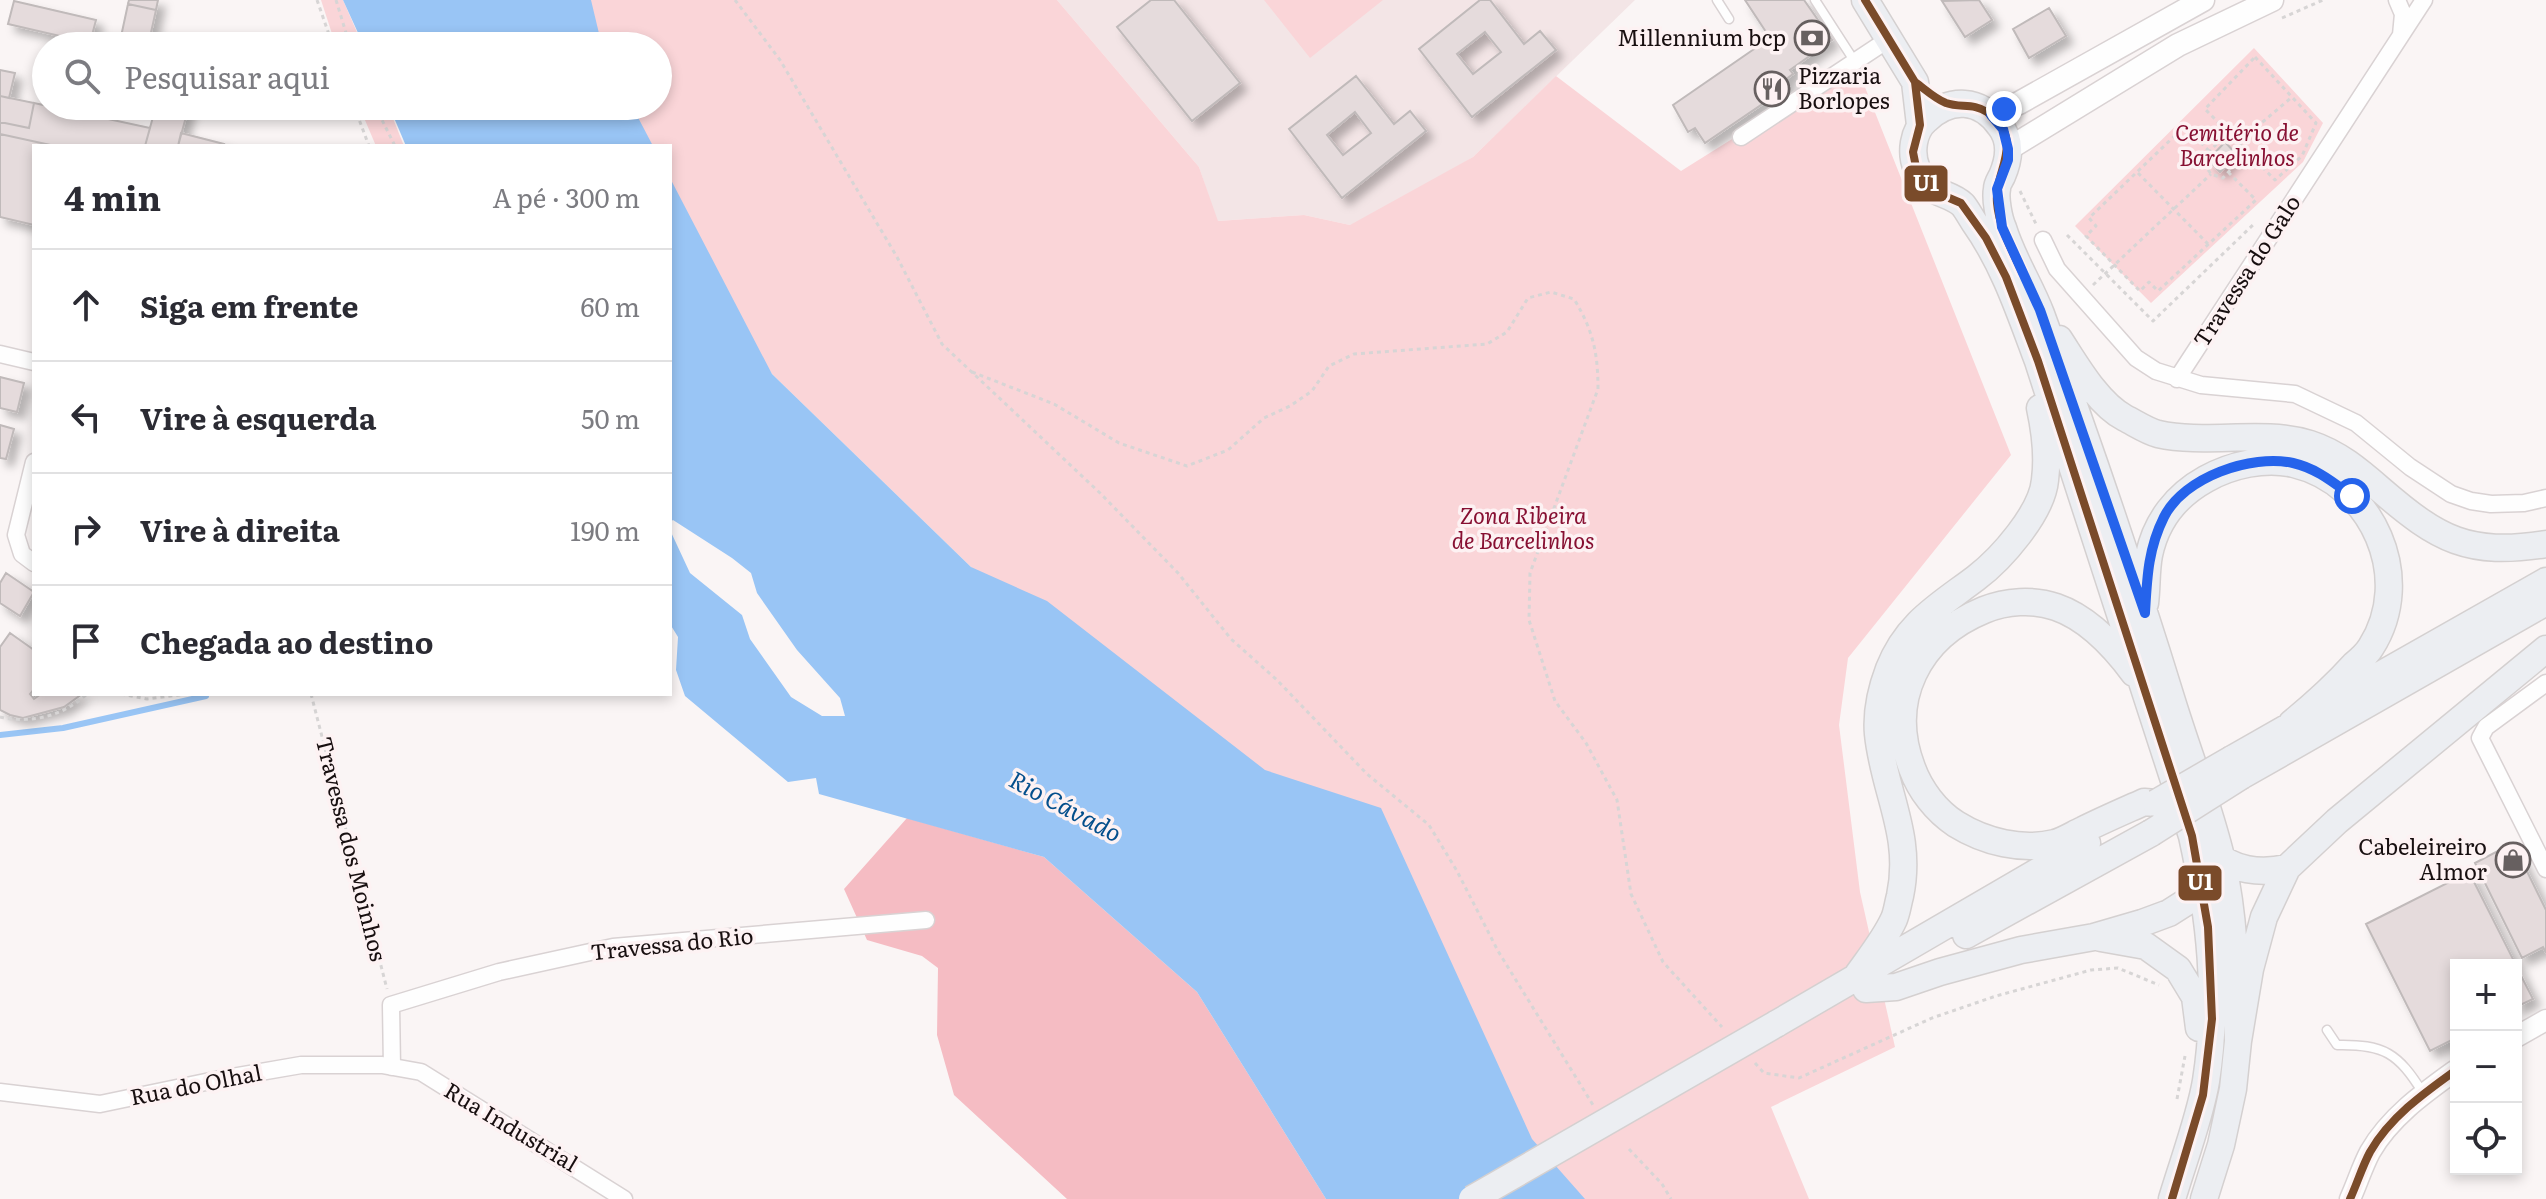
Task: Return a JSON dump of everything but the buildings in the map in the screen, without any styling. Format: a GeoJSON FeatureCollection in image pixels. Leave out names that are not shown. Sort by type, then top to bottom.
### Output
{"type":"FeatureCollection","features":[{"type":"Feature","properties":{"kind":"main road"},"geometry":{"type":"LineString","coordinates":[[1865,0],[1915,82],[1920,125],[1913,152],[1923,181],[1935,192],[1961,203],[1986,238],[2006,277],[2038,361],[2192,836],[2210,936],[2212,1001],[2206,1082],[2172,1199]]}},
{"type":"Feature","properties":{"kind":"main road"},"geometry":{"type":"LineString","coordinates":[[1991,115],[2019,103],[2203,0]]}},
{"type":"Feature","properties":{"kind":"main road"},"geometry":{"type":"LineString","coordinates":[[2008,149],[2178,45],[2272,0]]}},
{"type":"Feature","properties":{"kind":"main road"},"geometry":{"type":"LineString","coordinates":[[1915,82],[1948,104]]}},
{"type":"Feature","properties":{"kind":"main road"},"geometry":{"type":"LineString","coordinates":[[1920,125],[1948,104],[1965,104],[1981,108],[2003,129],[2008,160],[2002,227],[2040,310],[2145,613],[2222,860],[2236,967],[2238,1041]]}},
{"type":"Feature","properties":{"kind":"main road"},"geometry":{"type":"LineString","coordinates":[[1961,203],[2005,197]]}},
{"type":"Feature","properties":{"kind":"main road"},"geometry":{"type":"LineString","coordinates":[[2040,310],[2091,386],[2121,416],[2157,434],[2273,438],[2310,444],[2350,463],[2411,516],[2447,538],[2477,548],[2519,549],[2546,544]]}},
{"type":"Feature","properties":{"kind":"main road"},"geometry":{"type":"LineString","coordinates":[[1860,985],[1895,918],[1905,873],[1902,831],[1883,766],[1877,732],[1879,700],[1890,666],[1911,629],[1941,602],[1978,576],[2026,528],[2045,483],[2044,430],[2033,378],[2038,361]]}},
{"type":"Feature","properties":{"kind":"main road"},"geometry":{"type":"LineString","coordinates":[[1860,985],[2151,833],[2329,692],[2371,648],[2388,608],[2389,573],[2380,536],[2352,496],[2322,474],[2292,463],[2255,462],[2221,471],[2186,490],[2165,514],[2149,554],[2145,613]]}},
{"type":"Feature","properties":{"kind":"main road"},"geometry":{"type":"LineString","coordinates":[[2292,723],[2546,581]]}},
{"type":"Feature","properties":{"kind":"main road"},"geometry":{"type":"LineString","coordinates":[[2143,686],[2121,656],[2084,621],[2055,607],[2028,602],[2000,604],[1948,629],[1928,647],[1911,676],[1903,710],[1904,747],[1917,782],[1942,814],[1971,833],[1992,842],[2020,845],[2056,843],[2144,802],[2156,803]]}},
{"type":"Feature","properties":{"kind":"main road"},"geometry":{"type":"LineString","coordinates":[[1472,1199],[1860,985],[2156,803],[2237,767],[2546,602]]}},
{"type":"Feature","properties":{"kind":"main road"},"geometry":{"type":"LineString","coordinates":[[2204,1199],[2221,1145],[2233,1089],[2250,969],[2264,917],[2287,868],[2337,821],[2546,649]]}},
{"type":"Feature","properties":{"kind":"main road"},"geometry":{"type":"LineString","coordinates":[[2192,836],[2205,842],[2222,860],[2241,868],[2269,873],[2287,868]]}},
{"type":"Feature","properties":{"kind":"main road"},"geometry":{"type":"LineString","coordinates":[[1860,985],[1896,987],[2021,950],[2094,937],[2142,923],[2169,913],[2191,899],[2222,860]]}},
{"type":"Feature","properties":{"kind":"main road"},"geometry":{"type":"LineString","coordinates":[[2094,937],[2146,946],[2178,969],[2195,997],[2206,1082]]}},
{"type":"Feature","properties":{"kind":"main road"},"geometry":{"type":"LineString","coordinates":[[1503,1199],[1779,1031]]}},
{"type":"Feature","properties":{"kind":"street","name":"Travessa do Galo"},"geometry":{"type":"LineString","coordinates":[[2397,0],[2403,14],[2397,44]]}},
{"type":"Feature","properties":{"kind":"street","name":"Travessa do Galo"},"geometry":{"type":"LineString","coordinates":[[2177,379],[2424,0]]}},
{"type":"Feature","properties":{"kind":"street"},"geometry":{"type":"LineString","coordinates":[[1741,137],[1889,39]]}},
{"type":"Feature","properties":{"kind":"street"},"geometry":{"type":"LineString","coordinates":[[2043,240],[2057,269],[2136,358],[2156,371],[2177,379],[2233,390],[2295,394],[2356,423],[2410,467],[2451,494],[2471,501],[2502,504],[2546,498]]}},
{"type":"Feature","properties":{"kind":"street"},"geometry":{"type":"LineString","coordinates":[[0,354],[32,362]]}},
{"type":"Feature","properties":{"kind":"street"},"geometry":{"type":"LineString","coordinates":[[32,470],[16,535],[22,554],[32,562]]}},
{"type":"Feature","properties":{"kind":"street"},"geometry":{"type":"LineString","coordinates":[[2546,683],[2486,727],[2480,738],[2546,869]]}},
{"type":"Feature","properties":{"kind":"street","name":"Travessa do Rio"},"geometry":{"type":"LineString","coordinates":[[391,1005],[499,972],[613,947],[926,920]]}},
{"type":"Feature","properties":{"kind":"street"},"geometry":{"type":"LineString","coordinates":[[391,1005],[392,1067]]}},
{"type":"Feature","properties":{"kind":"street"},"geometry":{"type":"LineString","coordinates":[[2522,1034],[2543,1023]]}},
{"type":"Feature","properties":{"kind":"street","name":"Rua do Olhal"},"geometry":{"type":"LineString","coordinates":[[0,1092],[100,1104],[301,1065],[392,1067]]}},
{"type":"Feature","properties":{"kind":"street","name":"Rua Industrial"},"geometry":{"type":"LineString","coordinates":[[392,1067],[421,1072],[624,1199]]}},
{"type":"Feature","properties":{"kind":"street"},"geometry":{"type":"LineString","coordinates":[[2350,1199],[2370,1152],[2393,1122],[2450,1074]]}},
{"type":"Feature","properties":{"kind":"lane"},"geometry":{"type":"LineString","coordinates":[[1717,0],[1729,19]]}},
{"type":"Feature","properties":{"kind":"lane"},"geometry":{"type":"LineString","coordinates":[[1815,0],[1855,62]]}},
{"type":"Feature","properties":{"kind":"lane"},"geometry":{"type":"LineString","coordinates":[[2327,1030],[2337,1045],[2389,1052],[2408,1068],[2423,1094]]}},
{"type":"Feature","properties":{"kind":"path"},"geometry":{"type":"LineString","coordinates":[[317,0],[328,32]]}},
{"type":"Feature","properties":{"kind":"path"},"geometry":{"type":"LineString","coordinates":[[336,0],[346,32]]}},
{"type":"Feature","properties":{"kind":"path"},"geometry":{"type":"LineString","coordinates":[[735,0],[780,60],[897,257],[942,344],[1100,493],[1178,573],[1231,639],[1277,680],[1367,774],[1429,825],[1457,871],[1498,951],[1597,1112]]}},
{"type":"Feature","properties":{"kind":"path"},"geometry":{"type":"LineString","coordinates":[[2255,57],[2316,123],[2302,156],[2275,180],[2227,132],[2205,109],[2255,57]]}},
{"type":"Feature","properties":{"kind":"path"},"geometry":{"type":"LineString","coordinates":[[2238,143],[2292,97]]}},
{"type":"Feature","properties":{"kind":"path"},"geometry":{"type":"LineString","coordinates":[[359,120],[368,144]]}},
{"type":"Feature","properties":{"kind":"path"},"geometry":{"type":"LineString","coordinates":[[382,120],[394,144]]}},
{"type":"Feature","properties":{"kind":"path"},"geometry":{"type":"LineString","coordinates":[[2209,151],[2185,126],[2089,218],[2096,226],[2086,236],[2140,291],[2149,282],[2158,291],[2256,200],[2229,173]]}},
{"type":"Feature","properties":{"kind":"path"},"geometry":{"type":"LineString","coordinates":[[2227,132],[2204,158],[2204,164],[2211,174],[2223,178],[2247,152]]}},
{"type":"Feature","properties":{"kind":"path"},"geometry":{"type":"LineString","coordinates":[[2137,172],[2208,244]]}},
{"type":"Feature","properties":{"kind":"path"},"geometry":{"type":"LineString","coordinates":[[2105,273],[2211,174]]}},
{"type":"Feature","properties":{"kind":"path"},"geometry":{"type":"LineString","coordinates":[[2026,203],[2043,240]]}},
{"type":"Feature","properties":{"kind":"path"},"geometry":{"type":"LineString","coordinates":[[2067,235],[2153,321],[2254,223],[2272,233]]}},
{"type":"Feature","properties":{"kind":"path"},"geometry":{"type":"LineString","coordinates":[[972,372],[1054,404],[1119,443],[1187,466],[1228,450],[1264,418],[1312,391],[1329,366],[1354,354],[1487,344],[1507,332],[1528,298],[1551,292],[1574,299],[1587,320],[1598,358],[1598,389],[1530,573],[1529,620],[1555,701],[1586,743],[1617,800],[1631,894],[1663,962],[1724,1029]]}},
{"type":"Feature","properties":{"kind":"path"},"geometry":{"type":"LineString","coordinates":[[0,717],[19,721],[57,714],[70,709],[85,696]]}},
{"type":"Feature","properties":{"kind":"path"},"geometry":{"type":"LineString","coordinates":[[131,696],[147,699],[170,696]]}},
{"type":"Feature","properties":{"kind":"path","name":"Travessa dos Moinhos"},"geometry":{"type":"LineString","coordinates":[[312,696],[391,1005]]}},
{"type":"Feature","properties":{"kind":"path"},"geometry":{"type":"LineString","coordinates":[[1754,1062],[1764,1073],[1799,1078],[1932,1018],[1996,996],[2091,970],[2118,968],[2165,987]]}},
{"type":"Feature","properties":{"kind":"path"},"geometry":{"type":"LineString","coordinates":[[2176,1106],[2186,1048]]}},
{"type":"Feature","properties":{"kind":"path"},"geometry":{"type":"LineString","coordinates":[[1629,1149],[1662,1184],[1671,1199]]}},
{"type":"Feature","properties":{"kind":"shaded area"},"geometry":{"type":"Polygon","coordinates":[[[1057,0],[1635,0],[1473,157],[1365,223],[1350,225],[1304,215],[1217,221],[1199,167],[1057,0]]]}},
{"type":"Feature","properties":{"kind":"shaded area"},"geometry":{"type":"Polygon","coordinates":[[[907,818],[1044,857],[1197,992],[1326,1199],[1067,1199],[954,1095],[937,1035],[938,968],[922,956],[867,940],[844,889],[907,818]]]}},
{"type":"Feature","properties":{"kind":"green space"},"geometry":{"type":"Polygon","coordinates":[[[321,0],[343,0],[357,32],[331,32],[321,0]]]}},
{"type":"Feature","properties":{"kind":"green space","name":"Zona Ribeira de Barcelinhos"},"geometry":{"type":"Polygon","coordinates":[[[566,0],[1057,0],[1199,167],[1218,221],[1304,215],[1350,225],[1473,157],[1556,76],[1681,171],[1855,62],[2011,455],[1848,658],[1839,725],[1860,892],[1895,1047],[1771,1107],[1809,1199],[1555,1199],[971,567],[772,374],[672,221],[672,144],[622,144],[606,120],[672,120],[672,32],[569,32],[566,0]]]}},
{"type":"Feature","properties":{"kind":"green space"},"geometry":{"type":"Polygon","coordinates":[[[1264,0],[1383,0],[1310,58],[1264,0]]]}},
{"type":"Feature","properties":{"kind":"green space","name":"Cemitério de Barcelinhos"},"geometry":{"type":"Polygon","coordinates":[[[2254,48],[2323,123],[2303,162],[2151,303],[2075,226],[2254,48]]]}},
{"type":"Feature","properties":{"kind":"green space"},"geometry":{"type":"Polygon","coordinates":[[[365,120],[394,120],[403,144],[375,144],[365,120]]]}},
{"type":"Feature","properties":{"kind":"water"},"geometry":{"type":"Polygon","coordinates":[[[343,0],[591,0],[599,32],[358,32],[343,0]]]}},
{"type":"Feature","properties":{"kind":"water"},"geometry":{"type":"Polygon","coordinates":[[[395,120],[639,120],[652,144],[405,144],[395,120]]]}},
{"type":"Feature","properties":{"kind":"water","name":"Rio Cávado"},"geometry":{"type":"Polygon","coordinates":[[[672,182],[772,374],[971,567],[1047,601],[1265,770],[1381,808],[1532,1139],[1585,1199],[1326,1199],[1197,992],[1044,857],[819,794],[816,778],[788,782],[685,696],[676,670],[678,637],[672,627],[672,534],[690,573],[742,615],[750,639],[791,697],[822,716],[845,716],[840,698],[797,650],[757,593],[751,573],[673,520],[672,182]]]}},
{"type":"Feature","properties":{"kind":"waterway"},"geometry":{"type":"LineString","coordinates":[[0,735],[63,728],[206,696]]}},
{"type":"Feature","properties":{"kind":"transit line","name":"U1"},"geometry":{"type":"LineString","coordinates":[[1865,0],[1915,82],[1920,125],[1913,152],[1923,181],[1935,192],[1961,203],[1986,238],[2006,277],[2038,361],[2192,836],[2208,927],[2212,1019],[2203,1095],[2172,1199]]}},
{"type":"Feature","properties":{"kind":"transit line","name":"U1"},"geometry":{"type":"LineString","coordinates":[[1915,82],[1946,103],[1977,108],[1999,123],[2007,145],[1997,191],[1998,212],[2022,272]]}},
{"type":"Feature","properties":{"kind":"transit line","name":"U1"},"geometry":{"type":"LineString","coordinates":[[2350,1199],[2378,1139],[2420,1097],[2450,1074]]}},
{"type":"Feature","properties":{"kind":"place","name":"Millennium bcp"},"geometry":{"type":"Point","coordinates":[1812,38]}},
{"type":"Feature","properties":{"kind":"place","name":"Pizzaria Borlopes"},"geometry":{"type":"Point","coordinates":[1772,89]}},
{"type":"Feature","properties":{"kind":"place","name":"Cabeleireiro Almor"},"geometry":{"type":"Point","coordinates":[2513,860]}},
{"type":"Feature","properties":{"kind":"route"},"geometry":{"type":"LineString","coordinates":[[2004,109],[1991,115],[2003,129],[2008,149],[2008,160],[1997,189],[2002,227],[2040,310],[2145,613],[2149,554],[2165,514],[2186,490],[2221,471],[2255,462],[2292,463],[2322,474],[2352,496]]}}]}
